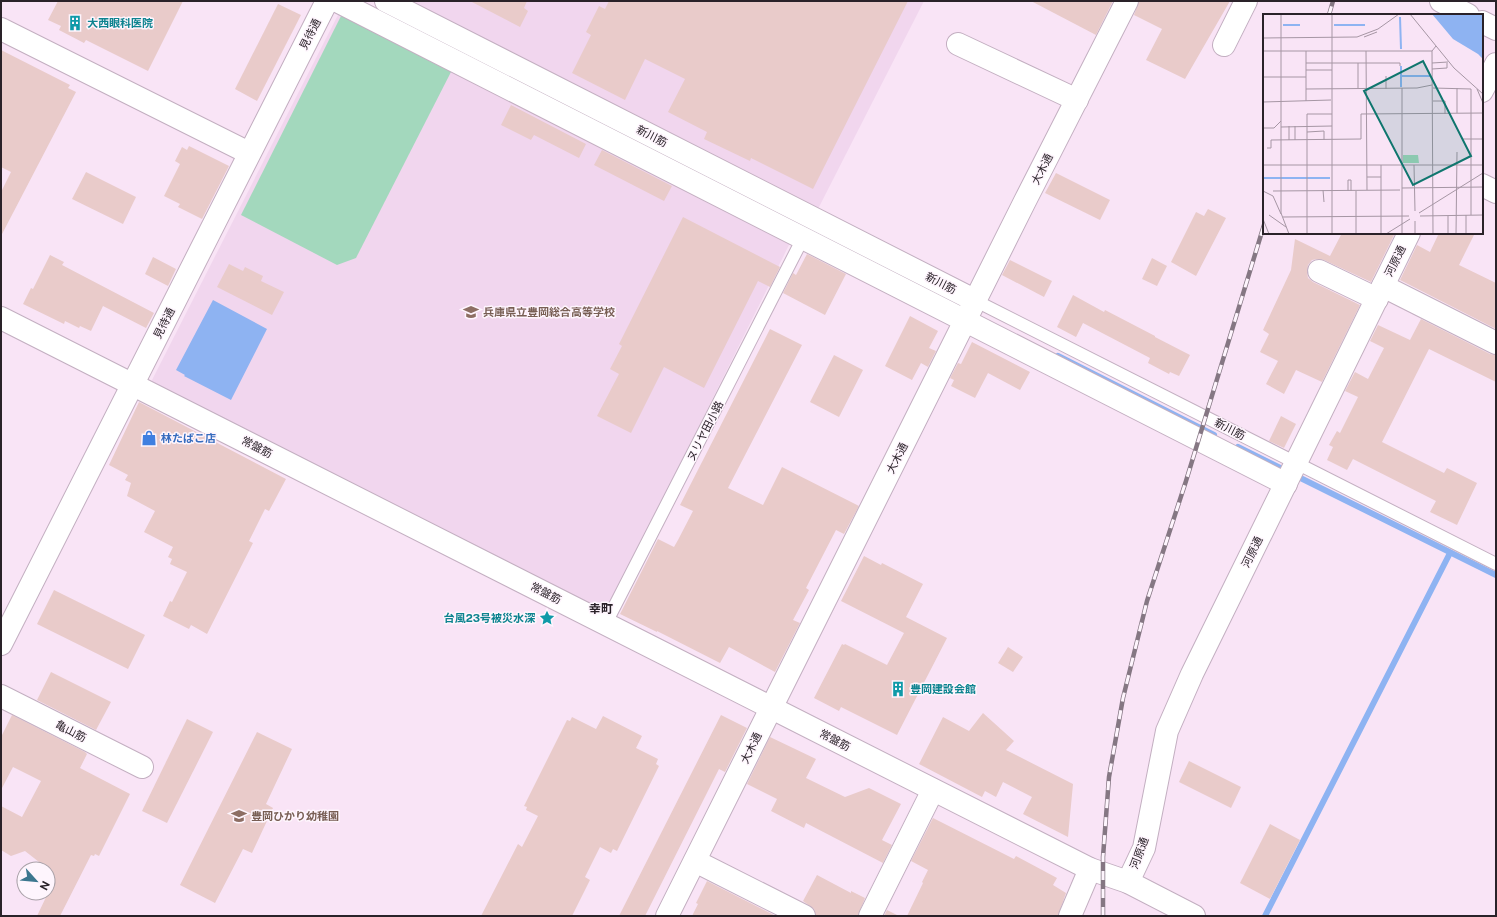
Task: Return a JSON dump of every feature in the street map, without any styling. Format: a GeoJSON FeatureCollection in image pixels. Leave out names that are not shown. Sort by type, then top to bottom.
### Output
{"type":"FeatureCollection","features":[{"type":"Feature","properties":{"kind":"street","name":"見待通"},"geometry":{"type":"LineString","coordinates":[[1,644],[327,1]]}},
{"type":"Feature","properties":{"kind":"street","name":"新川筋"},"geometry":{"type":"LineString","coordinates":[[337,1],[693,170],[976,301]]}},
{"type":"Feature","properties":{"kind":"street","name":"新川筋"},"geometry":{"type":"LineString","coordinates":[[386,1],[693,170],[803,238],[1286,484]]}},
{"type":"Feature","properties":{"kind":"street","name":"大木通"},"geometry":{"type":"LineString","coordinates":[[667,916],[1127,1]]}},
{"type":"Feature","properties":{"kind":"street"},"geometry":{"type":"LineString","coordinates":[[1224,45],[1246,1]]}},
{"type":"Feature","properties":{"kind":"street"},"geometry":{"type":"LineString","coordinates":[[1441,1],[1466,14]]}},
{"type":"Feature","properties":{"kind":"street"},"geometry":{"type":"LineString","coordinates":[[1483,22],[1496,29]]}},
{"type":"Feature","properties":{"kind":"street"},"geometry":{"type":"LineString","coordinates":[[1,29],[249,153]]}},
{"type":"Feature","properties":{"kind":"street"},"geometry":{"type":"LineString","coordinates":[[958,44],[1076,100]]}},
{"type":"Feature","properties":{"kind":"street"},"geometry":{"type":"LineString","coordinates":[[1483,89],[1496,64]]}},
{"type":"Feature","properties":{"kind":"street"},"geometry":{"type":"LineString","coordinates":[[1483,186],[1496,192]]}},
{"type":"Feature","properties":{"kind":"street","name":"河原通"},"geometry":{"type":"LineString","coordinates":[[1128,882],[1144,848],[1167,731],[1192,674],[1409,234]]}},
{"type":"Feature","properties":{"kind":"street"},"geometry":{"type":"LineString","coordinates":[[1319,271],[1380,293],[1496,343]]}},
{"type":"Feature","properties":{"kind":"street","name":"常盤筋"},"geometry":{"type":"LineString","coordinates":[[1,318],[1090,869],[1128,882],[1194,916]]}},
{"type":"Feature","properties":{"kind":"street","name":"亀山筋"},"geometry":{"type":"LineString","coordinates":[[1,696],[142,767]]}},
{"type":"Feature","properties":{"kind":"street"},"geometry":{"type":"LineString","coordinates":[[870,916],[933,790]]}},
{"type":"Feature","properties":{"kind":"street"},"geometry":{"type":"LineString","coordinates":[[694,861],[804,916]]}},
{"type":"Feature","properties":{"kind":"street"},"geometry":{"type":"LineString","coordinates":[[1070,916],[1090,869]]}},
{"type":"Feature","properties":{"kind":"lane","name":"ヌリヤ田小路"},"geometry":{"type":"LineString","coordinates":[[606,624],[803,238]]}},
{"type":"Feature","properties":{"kind":"lane","name":"新川筋"},"geometry":{"type":"LineString","coordinates":[[976,301],[1496,564]]}},
{"type":"Feature","properties":{"kind":"shaded area"},"geometry":{"type":"Polygon","coordinates":[[[405,1],[924,1],[818,209],[405,1]]]}},
{"type":"Feature","properties":{"kind":"shaded area","name":"兵庫県立豊岡総合高等学校"},"geometry":{"type":"Polygon","coordinates":[[[341,9],[792,239],[605,615],[149,386],[341,9]]]}},
{"type":"Feature","properties":{"kind":"green space"},"geometry":{"type":"Polygon","coordinates":[[[342,14],[452,70],[356,258],[337,265],[241,215],[342,14]]]}},
{"type":"Feature","properties":{"kind":"water"},"geometry":{"type":"Polygon","coordinates":[[[213,300],[267,329],[231,400],[184,376],[185,375],[176,370],[213,300]]]}},
{"type":"Feature","properties":{"kind":"building"},"geometry":{"type":"Polygon","coordinates":[[[58,1],[183,1],[148,71],[86,40],[84,43],[59,30],[61,26],[48,20],[58,1]]]}},
{"type":"Feature","properties":{"kind":"building"},"geometry":{"type":"Polygon","coordinates":[[[470,1],[527,1],[524,8],[528,11],[520,27],[470,1]]]}},
{"type":"Feature","properties":{"kind":"building"},"geometry":{"type":"Polygon","coordinates":[[[609,1],[908,1],[813,189],[751,158],[750,161],[704,139],[707,132],[668,112],[685,79],[645,59],[625,100],[572,73],[591,35],[586,32],[599,6],[605,9],[609,1]]]}},
{"type":"Feature","properties":{"kind":"building"},"geometry":{"type":"Polygon","coordinates":[[[1031,1],[1113,1],[1096,35],[1031,1]]]}},
{"type":"Feature","properties":{"kind":"building"},"geometry":{"type":"Polygon","coordinates":[[[1139,1],[1230,1],[1185,79],[1146,60],[1162,29],[1134,15],[1139,1]]]}},
{"type":"Feature","properties":{"kind":"building"},"geometry":{"type":"Polygon","coordinates":[[[278,4],[301,15],[257,101],[235,89],[278,4]]]}},
{"type":"Feature","properties":{"kind":"building"},"geometry":{"type":"Polygon","coordinates":[[[1,50],[70,85],[68,88],[76,92],[1,236],[1,192],[11,172],[1,167],[1,50]]]}},
{"type":"Feature","properties":{"kind":"building"},"geometry":{"type":"Polygon","coordinates":[[[511,105],[586,144],[579,158],[534,135],[531,140],[501,125],[511,105]]]}},
{"type":"Feature","properties":{"kind":"building"},"geometry":{"type":"Polygon","coordinates":[[[189,146],[229,166],[202,219],[178,207],[180,204],[164,196],[180,164],[175,161],[182,147],[187,150],[189,146]]]}},
{"type":"Feature","properties":{"kind":"building"},"geometry":{"type":"Polygon","coordinates":[[[602,150],[672,186],[664,201],[594,165],[602,150]]]}},
{"type":"Feature","properties":{"kind":"building"},"geometry":{"type":"Polygon","coordinates":[[[86,172],[136,197],[123,224],[72,199],[86,172]]]}},
{"type":"Feature","properties":{"kind":"building"},"geometry":{"type":"Polygon","coordinates":[[[1056,173],[1110,200],[1100,220],[1045,193],[1056,173]]]}},
{"type":"Feature","properties":{"kind":"building"},"geometry":{"type":"Polygon","coordinates":[[[1208,209],[1226,218],[1196,276],[1171,262],[1196,212],[1204,216],[1208,209]]]}},
{"type":"Feature","properties":{"kind":"building"},"geometry":{"type":"Polygon","coordinates":[[[683,217],[780,267],[770,287],[758,281],[704,388],[664,367],[631,433],[597,416],[619,374],[610,369],[622,346],[619,344],[683,217]]]}},
{"type":"Feature","properties":{"kind":"building"},"geometry":{"type":"Polygon","coordinates":[[[1341,234],[1395,234],[1371,282],[1324,260],[1312,260],[1308,265],[1308,278],[1313,282],[1360,305],[1322,382],[1296,370],[1284,394],[1266,384],[1278,361],[1260,352],[1269,334],[1263,330],[1291,270],[1295,239],[1330,256],[1341,234]]]}},
{"type":"Feature","properties":{"kind":"building"},"geometry":{"type":"Polygon","coordinates":[[[1439,234],[1474,234],[1459,265],[1496,283],[1496,329],[1400,280],[1417,245],[1430,252],[1439,234]]]}},
{"type":"Feature","properties":{"kind":"building"},"geometry":{"type":"Polygon","coordinates":[[[807,254],[846,274],[825,315],[783,293],[793,273],[796,275],[807,254]]]}},
{"type":"Feature","properties":{"kind":"building"},"geometry":{"type":"Polygon","coordinates":[[[50,255],[64,262],[62,265],[154,313],[146,328],[103,306],[91,331],[80,326],[79,328],[65,321],[64,324],[23,304],[31,288],[33,289],[50,255]]]}},
{"type":"Feature","properties":{"kind":"building"},"geometry":{"type":"Polygon","coordinates":[[[153,257],[176,269],[168,286],[145,274],[153,257]]]}},
{"type":"Feature","properties":{"kind":"building"},"geometry":{"type":"Polygon","coordinates":[[[1152,258],[1167,266],[1157,286],[1142,279],[1152,258]]]}},
{"type":"Feature","properties":{"kind":"building"},"geometry":{"type":"Polygon","coordinates":[[[1010,260],[1052,281],[1044,297],[1002,275],[1010,260]]]}},
{"type":"Feature","properties":{"kind":"building"},"geometry":{"type":"Polygon","coordinates":[[[229,264],[243,271],[245,267],[263,276],[261,281],[284,292],[272,315],[217,287],[229,264]]]}},
{"type":"Feature","properties":{"kind":"building"},"geometry":{"type":"Polygon","coordinates":[[[1073,295],[1104,312],[1105,310],[1190,355],[1179,376],[1170,372],[1169,374],[1148,363],[1150,358],[1083,323],[1076,337],[1057,327],[1073,295]]]}},
{"type":"Feature","properties":{"kind":"building"},"geometry":{"type":"Polygon","coordinates":[[[910,316],[938,331],[929,348],[936,351],[928,367],[921,363],[912,380],[885,366],[910,316]]]}},
{"type":"Feature","properties":{"kind":"building"},"geometry":{"type":"Polygon","coordinates":[[[1421,319],[1490,354],[1496,355],[1496,382],[1429,349],[1382,442],[1444,473],[1447,468],[1477,483],[1457,525],[1430,512],[1436,501],[1353,459],[1347,470],[1327,460],[1333,447],[1329,445],[1337,431],[1340,433],[1358,397],[1345,391],[1355,372],[1368,379],[1384,348],[1370,341],[1378,325],[1410,340],[1421,319]]]}},
{"type":"Feature","properties":{"kind":"building"},"geometry":{"type":"Polygon","coordinates":[[[770,329],[802,345],[728,488],[763,505],[782,467],[859,506],[844,534],[836,530],[806,588],[809,590],[793,620],[800,623],[775,672],[729,647],[720,663],[620,614],[658,539],[674,547],[678,540],[693,511],[680,505],[770,329]]]}},
{"type":"Feature","properties":{"kind":"building"},"geometry":{"type":"Polygon","coordinates":[[[972,342],[1030,372],[1020,390],[988,373],[975,398],[951,386],[954,380],[950,378],[958,363],[961,364],[972,342]]]}},
{"type":"Feature","properties":{"kind":"building"},"geometry":{"type":"Polygon","coordinates":[[[834,355],[863,370],[839,417],[810,402],[834,355]]]}},
{"type":"Feature","properties":{"kind":"building"},"geometry":{"type":"Polygon","coordinates":[[[139,402],[286,479],[269,511],[265,509],[249,541],[253,543],[207,634],[191,625],[189,629],[163,616],[187,572],[170,564],[172,559],[168,557],[173,547],[144,532],[155,511],[127,496],[131,483],[125,480],[128,475],[109,465],[139,402]]]}},
{"type":"Feature","properties":{"kind":"building"},"geometry":{"type":"Polygon","coordinates":[[[1281,416],[1296,424],[1284,448],[1269,441],[1281,416]]]}},
{"type":"Feature","properties":{"kind":"building"},"geometry":{"type":"Polygon","coordinates":[[[864,556],[881,565],[882,563],[923,584],[906,617],[947,638],[897,735],[841,707],[839,711],[814,698],[842,644],[845,644],[887,665],[904,633],[841,601],[864,556]]]}},
{"type":"Feature","properties":{"kind":"building"},"geometry":{"type":"Polygon","coordinates":[[[54,590],[145,635],[128,669],[37,624],[54,590]]]}},
{"type":"Feature","properties":{"kind":"building"},"geometry":{"type":"Polygon","coordinates":[[[1008,647],[1023,657],[1013,672],[998,663],[1008,647]]]}},
{"type":"Feature","properties":{"kind":"building"},"geometry":{"type":"Polygon","coordinates":[[[51,672],[111,702],[96,730],[37,700],[51,672]]]}},
{"type":"Feature","properties":{"kind":"building"},"geometry":{"type":"Polygon","coordinates":[[[983,713],[1014,741],[1006,750],[1073,784],[1068,837],[1023,814],[1032,797],[1003,782],[996,797],[985,791],[982,797],[919,764],[943,717],[969,731],[983,713]]]}},
{"type":"Feature","properties":{"kind":"building"},"geometry":{"type":"Polygon","coordinates":[[[12,715],[85,752],[87,754],[80,768],[130,794],[99,856],[95,854],[94,856],[91,855],[60,916],[37,916],[44,901],[56,901],[56,861],[38,861],[25,851],[11,856],[1,850],[1,806],[22,817],[41,781],[13,767],[1,790],[1,737],[12,715]]]}},
{"type":"Feature","properties":{"kind":"building"},"geometry":{"type":"Polygon","coordinates":[[[721,715],[747,728],[725,772],[719,769],[645,916],[619,916],[721,715]]]}},
{"type":"Feature","properties":{"kind":"building"},"geometry":{"type":"Polygon","coordinates":[[[603,716],[642,736],[636,748],[658,759],[656,764],[659,766],[617,851],[613,849],[611,853],[600,847],[585,877],[590,880],[572,916],[481,916],[518,844],[522,847],[538,816],[526,810],[527,807],[524,806],[567,720],[570,721],[572,717],[596,729],[603,716]]]}},
{"type":"Feature","properties":{"kind":"building"},"geometry":{"type":"Polygon","coordinates":[[[187,719],[213,732],[167,823],[142,811],[187,719]]]}},
{"type":"Feature","properties":{"kind":"building"},"geometry":{"type":"Polygon","coordinates":[[[257,732],[292,749],[266,804],[273,808],[252,853],[243,849],[215,903],[180,885],[257,732]]]}},
{"type":"Feature","properties":{"kind":"building"},"geometry":{"type":"Polygon","coordinates":[[[770,737],[816,759],[806,778],[845,797],[869,788],[901,804],[882,840],[892,845],[883,863],[806,823],[804,828],[771,811],[777,799],[747,784],[770,737]]]}},
{"type":"Feature","properties":{"kind":"building"},"geometry":{"type":"Polygon","coordinates":[[[1189,761],[1241,787],[1231,808],[1179,782],[1189,761]]]}},
{"type":"Feature","properties":{"kind":"building"},"geometry":{"type":"Polygon","coordinates":[[[933,818],[1014,859],[1016,856],[1057,878],[1053,885],[1066,893],[1058,916],[907,916],[928,870],[911,861],[933,818]]]}},
{"type":"Feature","properties":{"kind":"building"},"geometry":{"type":"Polygon","coordinates":[[[1270,824],[1300,840],[1270,899],[1240,883],[1270,824]]]}},
{"type":"Feature","properties":{"kind":"building"},"geometry":{"type":"Polygon","coordinates":[[[817,875],[851,893],[851,891],[865,898],[858,916],[816,916],[814,909],[803,901],[817,875]]]}},
{"type":"Feature","properties":{"kind":"building"},"geometry":{"type":"Polygon","coordinates":[[[707,881],[776,916],[692,916],[698,904],[696,903],[707,881]]]}},
{"type":"Feature","properties":{"kind":"building"},"geometry":{"type":"Polygon","coordinates":[[[887,910],[899,916],[884,916],[887,910]]]}},
{"type":"Feature","properties":{"kind":"waterway"},"geometry":{"type":"LineString","coordinates":[[511,77],[658,152]]}},
{"type":"Feature","properties":{"kind":"waterway"},"geometry":{"type":"LineString","coordinates":[[925,287],[950,301]]}},
{"type":"Feature","properties":{"kind":"waterway"},"geometry":{"type":"LineString","coordinates":[[1058,356],[1214,435]]}},
{"type":"Feature","properties":{"kind":"waterway"},"geometry":{"type":"LineString","coordinates":[[1238,447],[1496,575]]}},
{"type":"Feature","properties":{"kind":"waterway"},"geometry":{"type":"LineString","coordinates":[[1265,916],[1450,553]]}},
{"type":"Feature","properties":{"kind":"railway"},"geometry":{"type":"LineString","coordinates":[[1329,14],[1333,1]]}},
{"type":"Feature","properties":{"kind":"railway"},"geometry":{"type":"LineString","coordinates":[[1103,916],[1103,857],[1109,777],[1123,698],[1147,601],[1186,481],[1263,228]]}},
{"type":"Feature","properties":{"kind":"place","name":"大西眼科医院"},"geometry":{"type":"Point","coordinates":[75,23]}},
{"type":"Feature","properties":{"kind":"place","name":"兵庫県立豊岡総合高等学校"},"geometry":{"type":"Point","coordinates":[471,312]}},
{"type":"Feature","properties":{"kind":"place","name":"林たばこ店"},"geometry":{"type":"Point","coordinates":[149,438]}},
{"type":"Feature","properties":{"kind":"place","name":"台風23号被災水深"},"geometry":{"type":"Point","coordinates":[547,618]}},
{"type":"Feature","properties":{"kind":"place","name":"豊岡建設会館"},"geometry":{"type":"Point","coordinates":[898,689]}},
{"type":"Feature","properties":{"kind":"place","name":"豊岡ひかり幼稚園"},"geometry":{"type":"Point","coordinates":[239,816]}},
{"type":"Feature","properties":{"kind":"district","name":"幸町"},"geometry":{"type":"Point","coordinates":[601,609]}}]}
